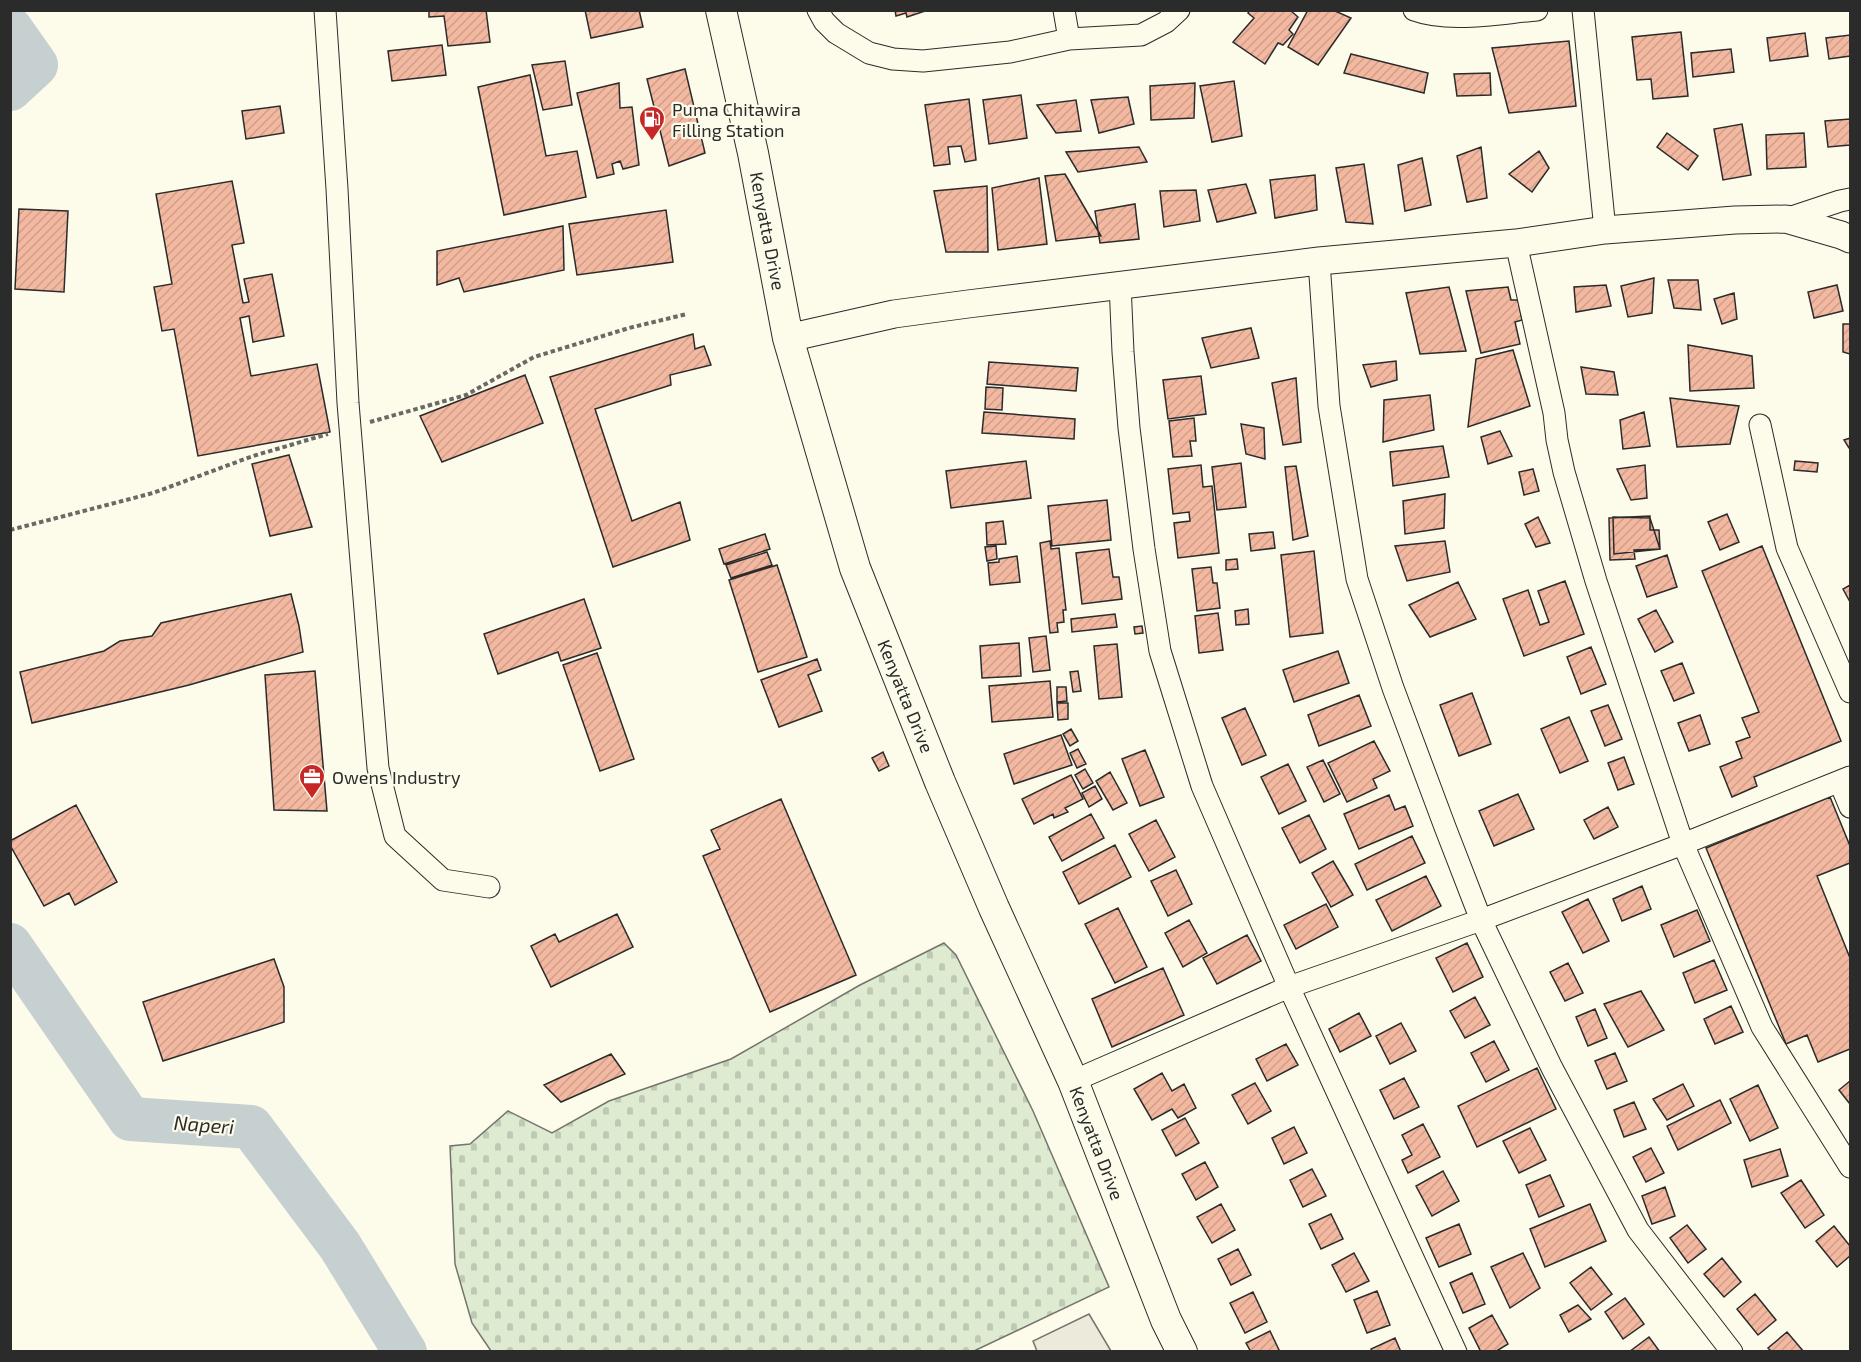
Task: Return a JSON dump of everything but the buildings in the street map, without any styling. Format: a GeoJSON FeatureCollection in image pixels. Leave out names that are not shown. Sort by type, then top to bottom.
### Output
{"type":"FeatureCollection","features":[{"type":"Feature","properties":{"kind":"main road","name":"Kenyatta Drive"},"geometry":{"type":"LineString","coordinates":[[721,10],[753,153],[788,338],[855,568],[940,782],[1072,1081],[1166,1320],[1182,1352]]}},
{"type":"Feature","properties":{"kind":"street"},"geometry":{"type":"LineString","coordinates":[[325,10],[350,427],[378,768],[395,836],[443,880],[489,888]]}},
{"type":"Feature","properties":{"kind":"street"},"geometry":{"type":"LineString","coordinates":[[818,10],[824,21],[836,33],[869,53],[893,59],[923,61],[1010,52],[1069,39],[1141,35],[1166,22],[1179,10]]}},
{"type":"Feature","properties":{"kind":"street"},"geometry":{"type":"LineString","coordinates":[[1064,10],[1069,39]]}},
{"type":"Feature","properties":{"kind":"street"},"geometry":{"type":"LineString","coordinates":[[1414,10],[1435,16],[1451,17],[1537,10]]}},
{"type":"Feature","properties":{"kind":"street"},"geometry":{"type":"LineString","coordinates":[[1583,10],[1605,230]]}},
{"type":"Feature","properties":{"kind":"street"},"geometry":{"type":"LineString","coordinates":[[788,338],[894,314],[1120,284],[1318,261],[1516,243],[1605,230],[1735,220],[1786,219],[1851,199]]}},
{"type":"Feature","properties":{"kind":"street"},"geometry":{"type":"LineString","coordinates":[[1786,219],[1851,239]]}},
{"type":"Feature","properties":{"kind":"street"},"geometry":{"type":"LineString","coordinates":[[1516,243],[1554,413],[1564,472],[1596,581],[1683,844],[1762,1027],[1851,1167]]}},
{"type":"Feature","properties":{"kind":"street"},"geometry":{"type":"LineString","coordinates":[[1318,261],[1329,405],[1357,579],[1393,688],[1481,920],[1552,1068],[1638,1230],[1732,1352]]}},
{"type":"Feature","properties":{"kind":"street"},"geometry":{"type":"LineString","coordinates":[[1120,284],[1130,428],[1144,549],[1160,651],[1202,786],[1289,987],[1456,1352]]}},
{"type":"Feature","properties":{"kind":"street"},"geometry":{"type":"LineString","coordinates":[[1760,425],[1787,548],[1851,692]]}},
{"type":"Feature","properties":{"kind":"street"},"geometry":{"type":"LineString","coordinates":[[1072,1081],[1289,987],[1481,920],[1845,780],[1851,807]]}},
{"type":"Feature","properties":{"kind":"path"},"geometry":{"type":"LineString","coordinates":[[10,530],[153,493],[253,456],[466,395],[534,357],[629,327],[687,314]]}},
{"type":"Feature","properties":{"kind":"green space"},"geometry":{"type":"Polygon","coordinates":[[[944,943],[956,955],[1033,1111],[1109,1287],[974,1351],[491,1351],[472,1323],[455,1264],[450,1146],[470,1144],[508,1111],[552,1133],[609,1101],[731,1059],[860,985],[944,943]]]}},
{"type":"Feature","properties":{"kind":"shaded area"},"geometry":{"type":"Polygon","coordinates":[[[1089,1314],[1111,1351],[1037,1351],[1033,1341],[1089,1314]]]}},
{"type":"Feature","properties":{"kind":"waterway"},"geometry":{"type":"LineString","coordinates":[[10,28],[36,65],[10,89]]}},
{"type":"Feature","properties":{"kind":"waterway","name":"Naperi"},"geometry":{"type":"LineString","coordinates":[[10,945],[130,1119],[251,1127],[340,1246],[405,1352]]}},
{"type":"Feature","properties":{"kind":"place","name":"Puma Chitawira Filling Station"},"geometry":{"type":"Point","coordinates":[652,142]}},
{"type":"Feature","properties":{"kind":"place","name":"Owens Industry"},"geometry":{"type":"Point","coordinates":[312,800]}}]}
